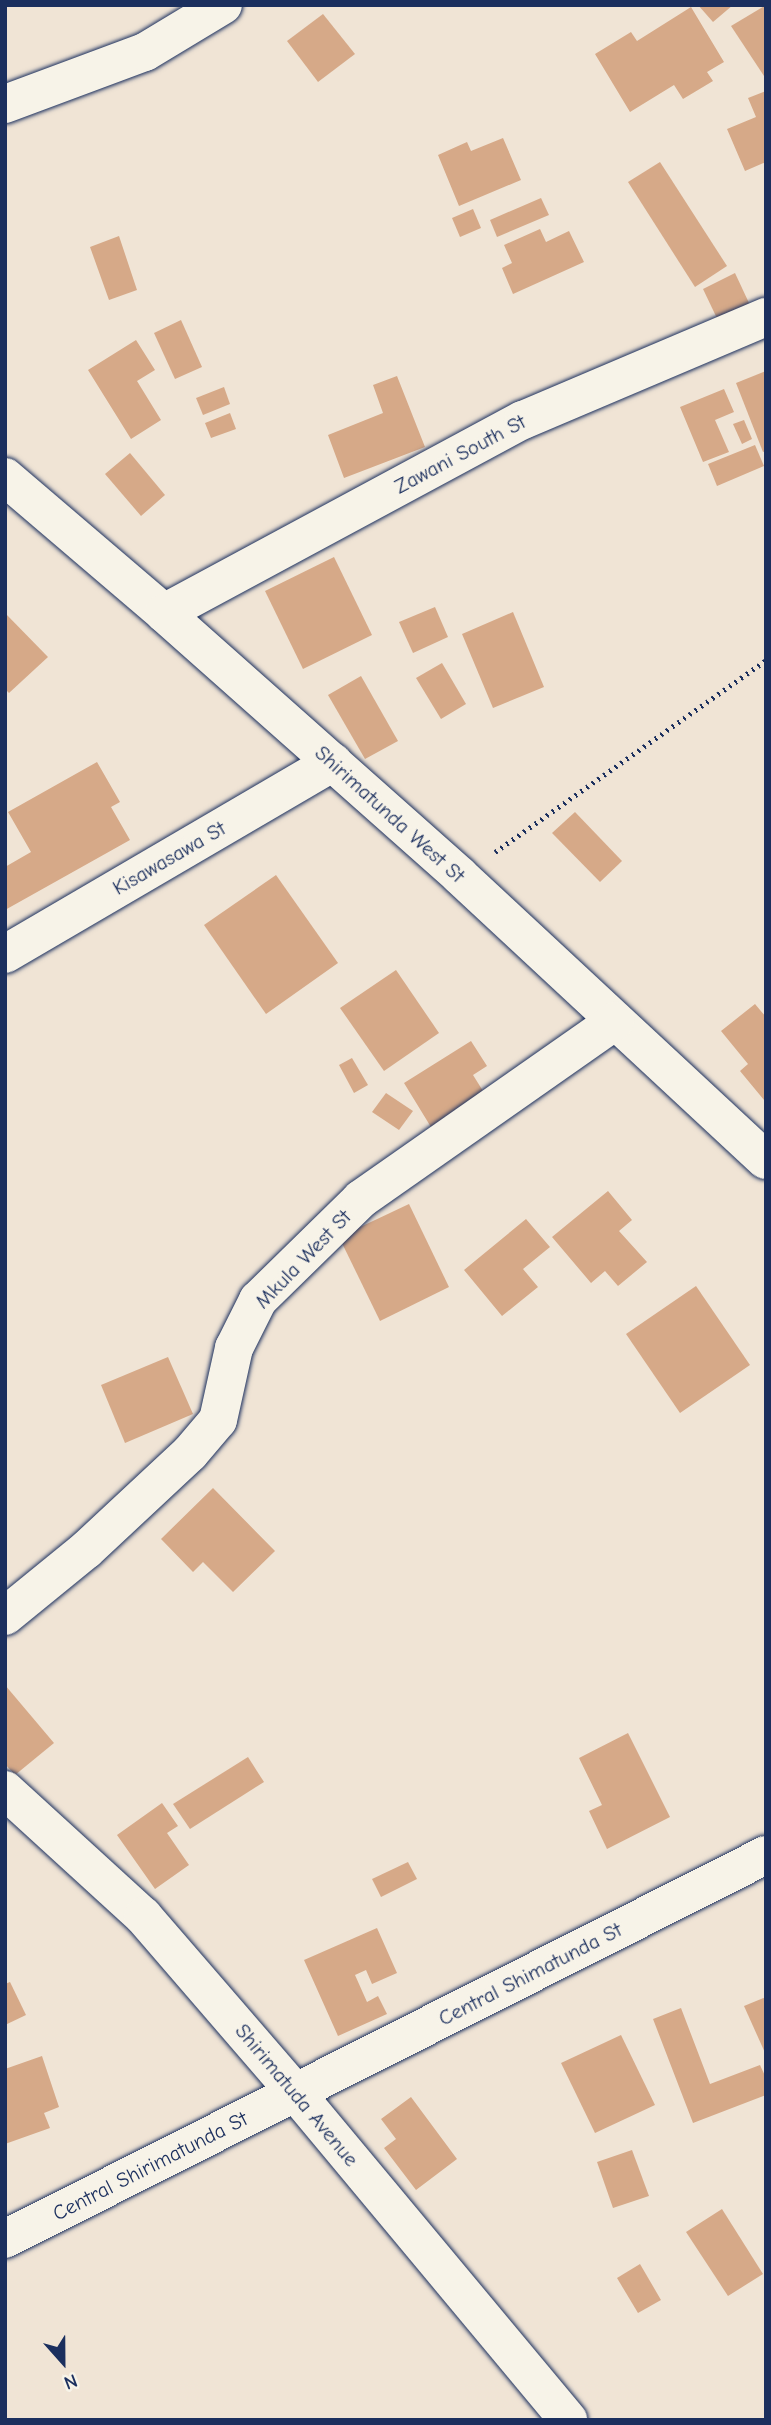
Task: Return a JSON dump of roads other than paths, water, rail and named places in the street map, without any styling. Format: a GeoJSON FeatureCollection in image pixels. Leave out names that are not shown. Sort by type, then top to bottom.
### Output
{"type":"FeatureCollection","features":[{"type":"Feature","properties":{"kind":"street"},"geometry":{"type":"LineString","coordinates":[[5,104],[145,52],[223,5]]}},
{"type":"Feature","properties":{"kind":"street","name":"Zawani South St"},"geometry":{"type":"LineString","coordinates":[[164,613],[523,420],[766,317]]}},
{"type":"Feature","properties":{"kind":"street","name":"Shirimatunda West St"},"geometry":{"type":"LineString","coordinates":[[5,477],[164,613],[460,876],[766,1160]]}},
{"type":"Feature","properties":{"kind":"street","name":"Kisawasawa St"},"geometry":{"type":"LineString","coordinates":[[5,954],[332,762]]}},
{"type":"Feature","properties":{"kind":"street","name":"Mkula West St"},"geometry":{"type":"LineString","coordinates":[[5,1616],[86,1550],[190,1452],[218,1420],[234,1348],[258,1300],[361,1199],[615,1021]]}},
{"type":"Feature","properties":{"kind":"street","name":"Shirimatuda Avenue"},"geometry":{"type":"LineString","coordinates":[[5,1790],[143,1916],[295,2092],[568,2420]]}},
{"type":"Feature","properties":{"kind":"street","name":"Central Shimatunda St"},"geometry":{"type":"LineString","coordinates":[[295,2092],[766,1855]]}},
{"type":"Feature","properties":{"kind":"street","name":"Central Shirimatunda St"},"geometry":{"type":"LineString","coordinates":[[5,2239],[295,2092]]}}]}
